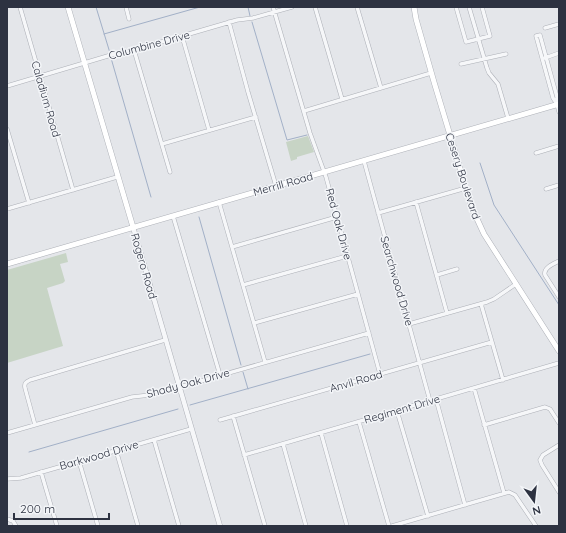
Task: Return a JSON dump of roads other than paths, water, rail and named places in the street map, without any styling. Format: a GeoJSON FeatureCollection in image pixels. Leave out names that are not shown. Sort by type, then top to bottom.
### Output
{"type":"FeatureCollection","features":[{"type":"Feature","properties":{"kind":"main road","name":"Rogero Road"},"geometry":{"type":"LineString","coordinates":[[68,7],[132,227]]}},
{"type":"Feature","properties":{"kind":"main road","name":"Cesery Boulevard"},"geometry":{"type":"LineString","coordinates":[[414,7],[431,73],[472,208],[480,228],[559,351]]}},
{"type":"Feature","properties":{"kind":"main road","name":"Merrill Road"},"geometry":{"type":"LineString","coordinates":[[7,264],[558,104]]}},
{"type":"Feature","properties":{"kind":"street","name":"Caladium Road"},"geometry":{"type":"LineString","coordinates":[[20,7],[73,190]]}},
{"type":"Feature","properties":{"kind":"street"},"geometry":{"type":"LineString","coordinates":[[126,7],[129,19]]}},
{"type":"Feature","properties":{"kind":"street","name":"Red Oak Drive"},"geometry":{"type":"LineString","coordinates":[[273,7],[310,134],[324,172],[380,374]]}},
{"type":"Feature","properties":{"kind":"street","name":"Columbine Drive"},"geometry":{"type":"LineString","coordinates":[[7,86],[229,22],[253,18],[292,7]]}},
{"type":"Feature","properties":{"kind":"street"},"geometry":{"type":"LineString","coordinates":[[315,7],[342,99]]}},
{"type":"Feature","properties":{"kind":"street"},"geometry":{"type":"LineString","coordinates":[[357,7],[381,88]]}},
{"type":"Feature","properties":{"kind":"street"},"geometry":{"type":"LineString","coordinates":[[456,7],[466,42],[490,36],[482,7]]}},
{"type":"Feature","properties":{"kind":"street"},"geometry":{"type":"LineString","coordinates":[[470,9],[484,59],[489,73],[498,84],[508,118]]}},
{"type":"Feature","properties":{"kind":"street"},"geometry":{"type":"LineString","coordinates":[[229,22],[276,186]]}},
{"type":"Feature","properties":{"kind":"street"},"geometry":{"type":"LineString","coordinates":[[545,28],[559,24]]}},
{"type":"Feature","properties":{"kind":"street"},"geometry":{"type":"LineString","coordinates":[[558,104],[553,98],[536,36],[540,35],[557,97],[558,104],[559,112]]}},
{"type":"Feature","properties":{"kind":"street"},"geometry":{"type":"LineString","coordinates":[[182,36],[209,130]]}},
{"type":"Feature","properties":{"kind":"street"},"geometry":{"type":"LineString","coordinates":[[134,50],[170,172]]}},
{"type":"Feature","properties":{"kind":"street"},"geometry":{"type":"LineString","coordinates":[[542,58],[559,53]]}},
{"type":"Feature","properties":{"kind":"street"},"geometry":{"type":"LineString","coordinates":[[461,64],[506,54]]}},
{"type":"Feature","properties":{"kind":"street"},"geometry":{"type":"LineString","coordinates":[[304,111],[431,73]]}},
{"type":"Feature","properties":{"kind":"street"},"geometry":{"type":"LineString","coordinates":[[162,144],[256,117]]}},
{"type":"Feature","properties":{"kind":"street"},"geometry":{"type":"LineString","coordinates":[[7,129],[29,203]]}},
{"type":"Feature","properties":{"kind":"street"},"geometry":{"type":"LineString","coordinates":[[536,153],[559,146]]}},
{"type":"Feature","properties":{"kind":"street","name":"Searchwood Drive"},"geometry":{"type":"LineString","coordinates":[[364,161],[430,401]]}},
{"type":"Feature","properties":{"kind":"street"},"geometry":{"type":"LineString","coordinates":[[7,210],[118,177]]}},
{"type":"Feature","properties":{"kind":"street"},"geometry":{"type":"LineString","coordinates":[[546,189],[559,185]]}},
{"type":"Feature","properties":{"kind":"street"},"geometry":{"type":"LineString","coordinates":[[378,213],[466,188]]}},
{"type":"Feature","properties":{"kind":"street"},"geometry":{"type":"LineString","coordinates":[[219,202],[265,362]]}},
{"type":"Feature","properties":{"kind":"street"},"geometry":{"type":"LineString","coordinates":[[416,202],[447,313]]}},
{"type":"Feature","properties":{"kind":"street"},"geometry":{"type":"LineString","coordinates":[[173,216],[220,376]]}},
{"type":"Feature","properties":{"kind":"street"},"geometry":{"type":"LineString","coordinates":[[232,247],[336,217]]}},
{"type":"Feature","properties":{"kind":"street","name":"Rogero Road"},"geometry":{"type":"LineString","coordinates":[[132,227],[220,526]]}},
{"type":"Feature","properties":{"kind":"street"},"geometry":{"type":"LineString","coordinates":[[243,285],[347,256]]}},
{"type":"Feature","properties":{"kind":"street"},"geometry":{"type":"LineString","coordinates":[[559,261],[545,270],[544,273],[559,297]]}},
{"type":"Feature","properties":{"kind":"street"},"geometry":{"type":"LineString","coordinates":[[436,274],[457,269]]}},
{"type":"Feature","properties":{"kind":"street"},"geometry":{"type":"LineString","coordinates":[[409,324],[481,304],[494,299],[516,284]]}},
{"type":"Feature","properties":{"kind":"street"},"geometry":{"type":"LineString","coordinates":[[254,324],[358,294]]}},
{"type":"Feature","properties":{"kind":"street"},"geometry":{"type":"LineString","coordinates":[[481,304],[503,380]]}},
{"type":"Feature","properties":{"kind":"street","name":"Shady Oak Drive"},"geometry":{"type":"LineString","coordinates":[[7,433],[132,397],[150,395],[220,376],[368,333]]}},
{"type":"Feature","properties":{"kind":"street"},"geometry":{"type":"LineString","coordinates":[[35,425],[24,388],[26,382],[165,340]]}},
{"type":"Feature","properties":{"kind":"street","name":"Anvil Road"},"geometry":{"type":"LineString","coordinates":[[220,420],[492,342]]}},
{"type":"Feature","properties":{"kind":"street","name":"Regiment Drive"},"geometry":{"type":"LineString","coordinates":[[244,455],[559,364]]}},
{"type":"Feature","properties":{"kind":"street"},"geometry":{"type":"LineString","coordinates":[[474,388],[504,493]]}},
{"type":"Feature","properties":{"kind":"street"},"geometry":{"type":"LineString","coordinates":[[436,399],[465,505]]}},
{"type":"Feature","properties":{"kind":"street"},"geometry":{"type":"LineString","coordinates":[[484,425],[545,407],[550,409],[559,423]]}},
{"type":"Feature","properties":{"kind":"street"},"geometry":{"type":"LineString","coordinates":[[397,411],[428,516]]}},
{"type":"Feature","properties":{"kind":"street"},"geometry":{"type":"LineString","coordinates":[[233,416],[265,526]]}},
{"type":"Feature","properties":{"kind":"street"},"geometry":{"type":"LineString","coordinates":[[359,422],[389,526]]}},
{"type":"Feature","properties":{"kind":"street","name":"Barkwood Drive"},"geometry":{"type":"LineString","coordinates":[[7,479],[21,478],[191,429]]}},
{"type":"Feature","properties":{"kind":"street"},"geometry":{"type":"LineString","coordinates":[[321,433],[347,526]]}},
{"type":"Feature","properties":{"kind":"street"},"geometry":{"type":"LineString","coordinates":[[154,440],[179,526]]}},
{"type":"Feature","properties":{"kind":"street"},"geometry":{"type":"LineString","coordinates":[[283,444],[306,526]]}},
{"type":"Feature","properties":{"kind":"street"},"geometry":{"type":"LineString","coordinates":[[559,445],[543,455],[540,460],[559,492]]}},
{"type":"Feature","properties":{"kind":"street"},"geometry":{"type":"LineString","coordinates":[[116,450],[138,526]]}},
{"type":"Feature","properties":{"kind":"street"},"geometry":{"type":"LineString","coordinates":[[79,461],[98,526]]}},
{"type":"Feature","properties":{"kind":"street"},"geometry":{"type":"LineString","coordinates":[[41,472],[57,526]]}},
{"type":"Feature","properties":{"kind":"street"},"geometry":{"type":"LineString","coordinates":[[392,526],[509,492],[515,494],[536,526]]}},
{"type":"Feature","properties":{"kind":"street"},"geometry":{"type":"LineString","coordinates":[[7,519],[13,521],[16,526]]}},
{"type":"Feature","properties":{"kind":"waterway"},"geometry":{"type":"LineString","coordinates":[[96,7],[110,53]]}},
{"type":"Feature","properties":{"kind":"waterway"},"geometry":{"type":"LineString","coordinates":[[104,34],[200,7]]}},
{"type":"Feature","properties":{"kind":"waterway"},"geometry":{"type":"LineString","coordinates":[[248,7],[250,16]]}},
{"type":"Feature","properties":{"kind":"waterway"},"geometry":{"type":"LineString","coordinates":[[252,22],[287,140],[307,135]]}},
{"type":"Feature","properties":{"kind":"waterway"},"geometry":{"type":"LineString","coordinates":[[111,58],[151,197]]}},
{"type":"Feature","properties":{"kind":"waterway"},"geometry":{"type":"LineString","coordinates":[[480,163],[494,205],[559,305]]}},
{"type":"Feature","properties":{"kind":"waterway"},"geometry":{"type":"LineString","coordinates":[[199,217],[241,365]]}},
{"type":"Feature","properties":{"kind":"waterway"},"geometry":{"type":"LineString","coordinates":[[190,405],[370,354]]}},
{"type":"Feature","properties":{"kind":"waterway"},"geometry":{"type":"LineString","coordinates":[[243,372],[248,389]]}},
{"type":"Feature","properties":{"kind":"waterway"},"geometry":{"type":"LineString","coordinates":[[29,452],[178,409]]}}]}
